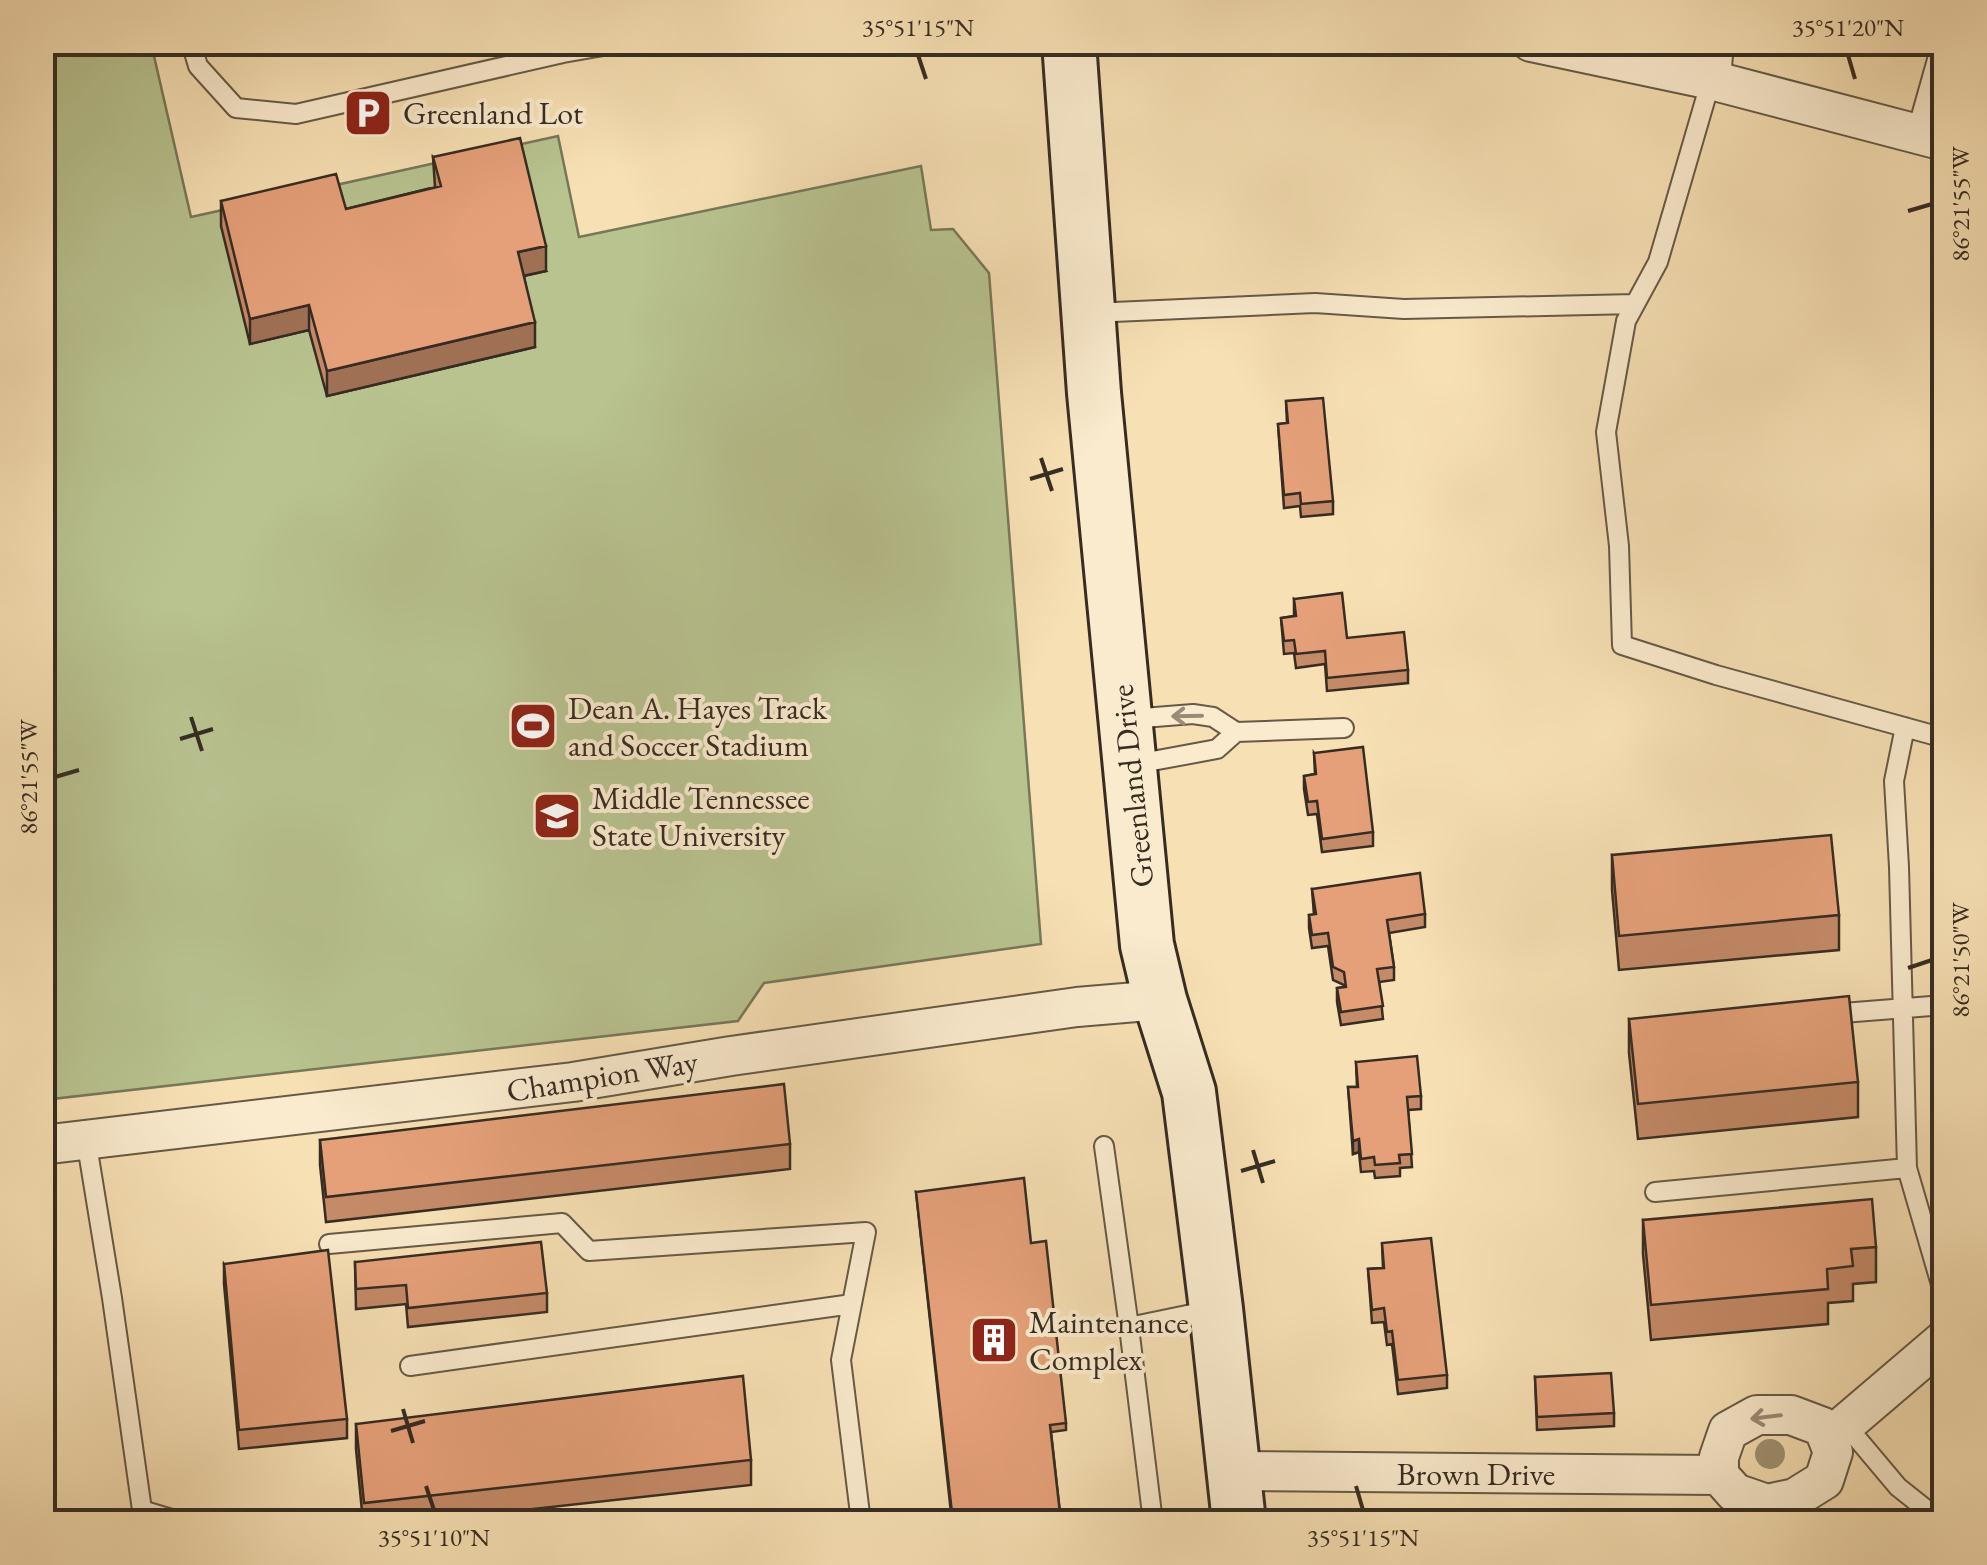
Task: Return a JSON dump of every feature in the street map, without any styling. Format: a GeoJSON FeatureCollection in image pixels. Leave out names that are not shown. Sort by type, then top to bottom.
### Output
{"type":"FeatureCollection","features":[{"type":"Feature","properties":{"kind":"street","name":"Greenland Drive"},"geometry":{"type":"LineString","coordinates":[[1069,42],[1097,433],[1147,945],[1189,1092],[1239,1522]]}},
{"type":"Feature","properties":{"kind":"street"},"geometry":{"type":"LineString","coordinates":[[1530,42],[1710,80],[1930,137]]}},
{"type":"Feature","properties":{"kind":"street"},"geometry":{"type":"LineString","coordinates":[[1710,80],[1714,42]]}},
{"type":"Feature","properties":{"kind":"street","name":"Champion Way"},"geometry":{"type":"LineString","coordinates":[[42,1145],[574,1082],[1058,1010],[1160,1000]]}},
{"type":"Feature","properties":{"kind":"street"},"geometry":{"type":"LineString","coordinates":[[1836,1432],[1791,1415],[1757,1414],[1728,1431],[1719,1457],[1719,1475],[1735,1493],[1766,1504],[1795,1498],[1824,1480],[1836,1432],[1944,1340]]}},
{"type":"Feature","properties":{"kind":"street","name":"Brown Drive"},"geometry":{"type":"LineString","coordinates":[[1232,1472],[1719,1475]]}},
{"type":"Feature","properties":{"kind":"lane"},"geometry":{"type":"LineString","coordinates":[[191,42],[198,66],[236,108],[296,114],[563,48],[626,42]]}},
{"type":"Feature","properties":{"kind":"lane"},"geometry":{"type":"LineString","coordinates":[[1930,137],[1942,42]]}},
{"type":"Feature","properties":{"kind":"lane"},"geometry":{"type":"LineString","coordinates":[[1710,80],[1658,262],[1626,321],[1606,432],[1618,546],[1622,645],[1944,738]]}},
{"type":"Feature","properties":{"kind":"lane"},"geometry":{"type":"LineString","coordinates":[[1088,313],[1315,303],[1404,310],[1635,304]]}},
{"type":"Feature","properties":{"kind":"lane"},"geometry":{"type":"LineString","coordinates":[[1128,742],[1193,714],[1212,716],[1236,732],[1344,728]]}},
{"type":"Feature","properties":{"kind":"lane"},"geometry":{"type":"LineString","coordinates":[[1905,727],[1894,781],[1900,867],[1907,1168],[1944,1295]]}},
{"type":"Feature","properties":{"kind":"lane"},"geometry":{"type":"LineString","coordinates":[[1128,742],[1217,749],[1236,732]]}},
{"type":"Feature","properties":{"kind":"lane"},"geometry":{"type":"LineString","coordinates":[[1808,1016],[1944,1005]]}},
{"type":"Feature","properties":{"kind":"lane"},"geometry":{"type":"LineString","coordinates":[[86,1138],[142,1510],[182,1522]]}},
{"type":"Feature","properties":{"kind":"lane"},"geometry":{"type":"LineString","coordinates":[[1104,1146],[1153,1522]]}},
{"type":"Feature","properties":{"kind":"lane"},"geometry":{"type":"LineString","coordinates":[[1655,1192],[1907,1168]]}},
{"type":"Feature","properties":{"kind":"lane"},"geometry":{"type":"LineString","coordinates":[[328,1244],[562,1223],[589,1252],[866,1232],[840,1360],[861,1522]]}},
{"type":"Feature","properties":{"kind":"lane"},"geometry":{"type":"LineString","coordinates":[[410,1366],[852,1304]]}},
{"type":"Feature","properties":{"kind":"lane"},"geometry":{"type":"LineString","coordinates":[[1129,1327],[1216,1309]]}},
{"type":"Feature","properties":{"kind":"lane"},"geometry":{"type":"LineString","coordinates":[[1836,1432],[1942,1522]]}},
{"type":"Feature","properties":{"kind":"green space","name":"Dean A. Hayes Track and Soccer Stadium"},"geometry":{"type":"Polygon","coordinates":[[[42,43],[151,43],[191,217],[558,136],[579,237],[921,166],[931,230],[953,229],[989,273],[1041,944],[764,983],[738,1021],[43,1100],[42,43]]]}},
{"type":"Feature","properties":{"kind":"building"},"geometry":{"type":"Polygon","coordinates":[[[520,138],[546,246],[518,252],[535,322],[327,371],[309,305],[250,319],[221,201],[336,174],[346,209],[441,186],[433,157],[520,138]]]}},
{"type":"Feature","properties":{"kind":"building"},"geometry":{"type":"Polygon","coordinates":[[[1323,398],[1333,501],[1301,504],[1300,493],[1284,495],[1278,424],[1288,423],[1286,401],[1323,398]]]}},
{"type":"Feature","properties":{"kind":"building"},"geometry":{"type":"Polygon","coordinates":[[[1342,593],[1347,638],[1404,632],[1408,670],[1327,678],[1325,651],[1296,654],[1294,640],[1284,641],[1281,618],[1296,616],[1294,599],[1342,593]]]}},
{"type":"Feature","properties":{"kind":"building"},"geometry":{"type":"Polygon","coordinates":[[[1363,747],[1373,832],[1322,839],[1317,801],[1308,802],[1304,776],[1316,774],[1314,753],[1363,747]]]}},
{"type":"Feature","properties":{"kind":"building"},"geometry":{"type":"Polygon","coordinates":[[[1831,835],[1839,915],[1619,936],[1612,855],[1831,835]]]}},
{"type":"Feature","properties":{"kind":"building"},"geometry":{"type":"Polygon","coordinates":[[[1420,873],[1425,914],[1387,920],[1394,967],[1377,969],[1383,1006],[1341,1012],[1337,988],[1346,987],[1344,972],[1333,967],[1328,933],[1312,935],[1309,915],[1316,914],[1312,889],[1420,873]]]}},
{"type":"Feature","properties":{"kind":"building"},"geometry":{"type":"Polygon","coordinates":[[[1849,996],[1858,1082],[1638,1104],[1629,1019],[1849,996]]]}},
{"type":"Feature","properties":{"kind":"building"},"geometry":{"type":"Polygon","coordinates":[[[1417,1056],[1421,1096],[1407,1097],[1412,1154],[1399,1155],[1400,1163],[1375,1165],[1374,1157],[1361,1159],[1359,1139],[1353,1141],[1348,1087],[1358,1087],[1356,1062],[1417,1056]]]}},
{"type":"Feature","properties":{"kind":"building"},"geometry":{"type":"Polygon","coordinates":[[[784,1084],[790,1144],[326,1197],[320,1140],[784,1084]]]}},
{"type":"Feature","properties":{"kind":"building","name":"Maintenance Complex"},"geometry":{"type":"Polygon","coordinates":[[[1024,1178],[1031,1243],[1046,1241],[1066,1423],[1050,1425],[1061,1522],[953,1522],[916,1192],[1024,1178]]]}},
{"type":"Feature","properties":{"kind":"building"},"geometry":{"type":"Polygon","coordinates":[[[1872,1199],[1876,1247],[1851,1249],[1853,1266],[1827,1269],[1828,1289],[1651,1305],[1643,1220],[1872,1199]]]}},
{"type":"Feature","properties":{"kind":"building"},"geometry":{"type":"Polygon","coordinates":[[[1431,1238],[1447,1375],[1398,1380],[1392,1331],[1387,1332],[1384,1308],[1372,1310],[1368,1269],[1384,1268],[1382,1243],[1431,1238]]]}},
{"type":"Feature","properties":{"kind":"building"},"geometry":{"type":"Polygon","coordinates":[[[541,1242],[547,1293],[408,1308],[406,1285],[356,1289],[355,1262],[541,1242]]]}},
{"type":"Feature","properties":{"kind":"building"},"geometry":{"type":"Polygon","coordinates":[[[328,1250],[347,1419],[239,1430],[224,1264],[328,1250]]]}},
{"type":"Feature","properties":{"kind":"building"},"geometry":{"type":"Polygon","coordinates":[[[1611,1373],[1614,1413],[1537,1417],[1535,1377],[1611,1373]]]}},
{"type":"Feature","properties":{"kind":"building"},"geometry":{"type":"Polygon","coordinates":[[[743,1376],[751,1460],[364,1503],[356,1424],[743,1376]]]}},
{"type":"Feature","properties":{"kind":"place","name":"Greenland Lot"},"geometry":{"type":"Point","coordinates":[368,113]}},
{"type":"Feature","properties":{"kind":"place","name":"Dean A. Hayes Track and Soccer Stadium"},"geometry":{"type":"Point","coordinates":[533,726]}},
{"type":"Feature","properties":{"kind":"place","name":"Middle Tennessee State University"},"geometry":{"type":"Point","coordinates":[557,816]}},
{"type":"Feature","properties":{"kind":"place","name":"Maintenance Complex"},"geometry":{"type":"Point","coordinates":[994,1340]}}]}
